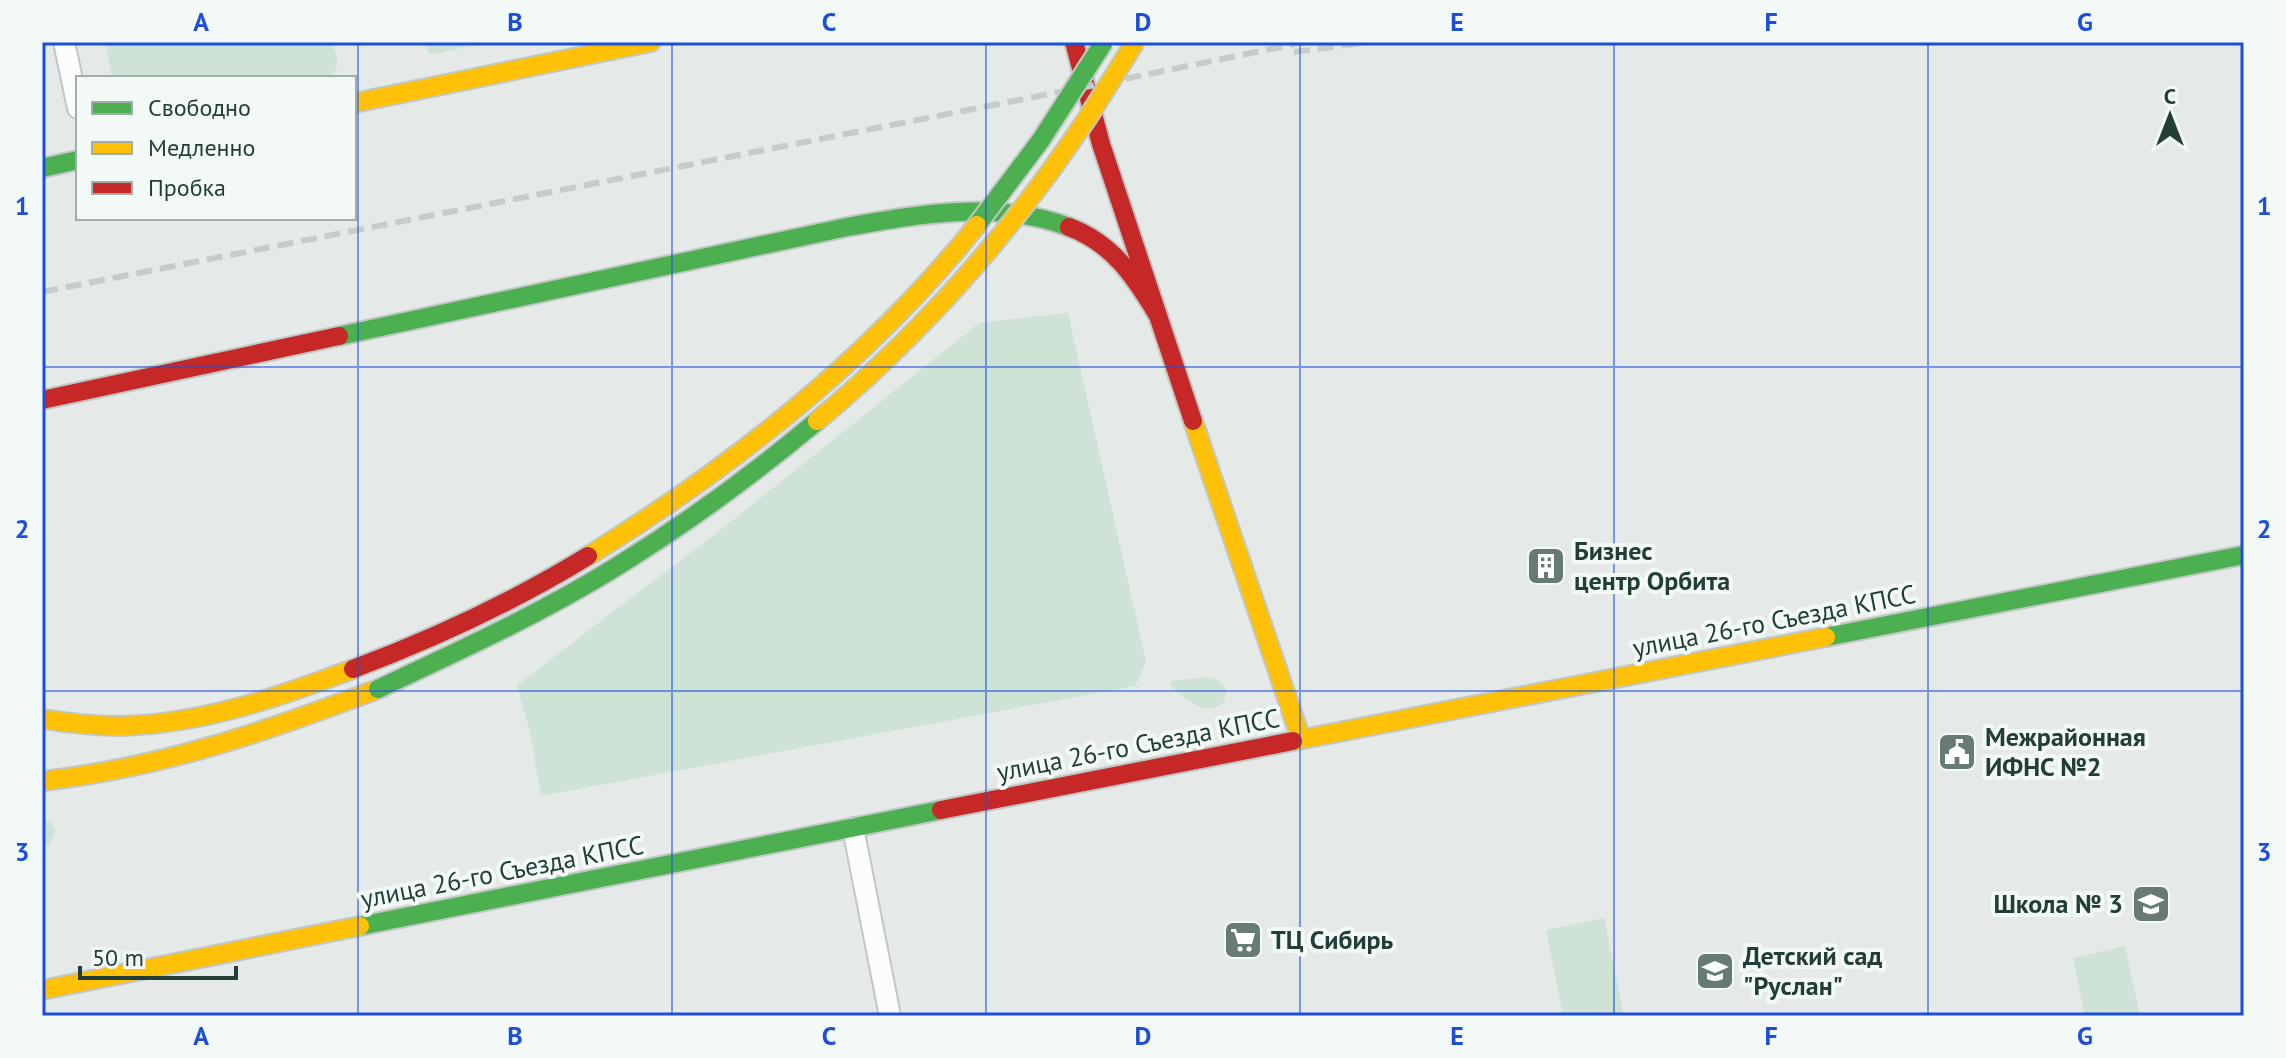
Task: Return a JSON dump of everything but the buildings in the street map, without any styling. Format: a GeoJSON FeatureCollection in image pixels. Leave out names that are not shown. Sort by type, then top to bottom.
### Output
{"type":"FeatureCollection","features":[{"type":"Feature","properties":{"kind":"main road"},"geometry":{"type":"LineString","coordinates":[[356,103],[651,42]]}},
{"type":"Feature","properties":{"kind":"main road"},"geometry":{"type":"LineString","coordinates":[[1074,42],[1101,144],[1301,739]]}},
{"type":"Feature","properties":{"kind":"main road"},"geometry":{"type":"LineString","coordinates":[[42,719],[69,725],[111,727],[190,720],[281,696],[430,639],[604,547],[667,507],[766,432],[866,347],[927,284],[1013,176],[1104,42]]}},
{"type":"Feature","properties":{"kind":"main road"},"geometry":{"type":"LineString","coordinates":[[42,781],[113,772],[233,743],[378,689],[503,629],[615,568],[733,489],[833,408],[935,312],[1031,197],[1075,137],[1135,42]]}},
{"type":"Feature","properties":{"kind":"main road"},"geometry":{"type":"LineString","coordinates":[[42,168],[76,160]]}},
{"type":"Feature","properties":{"kind":"main road"},"geometry":{"type":"LineString","coordinates":[[42,400],[847,227],[947,213],[1013,213],[1044,219],[1092,237],[1131,271],[1157,314]]}},
{"type":"Feature","properties":{"kind":"main road","name":"улица 26-го Съезда КПСС"},"geometry":{"type":"LineString","coordinates":[[42,990],[2244,555]]}},
{"type":"Feature","properties":{"kind":"street"},"geometry":{"type":"LineString","coordinates":[[64,42],[76,99]]}},
{"type":"Feature","properties":{"kind":"street"},"geometry":{"type":"LineString","coordinates":[[853,828],[890,1016]]}},
{"type":"Feature","properties":{"kind":"green space"},"geometry":{"type":"Polygon","coordinates":[[[105,42],[333,42],[337,65],[328,76],[112,76],[105,42]]]}},
{"type":"Feature","properties":{"kind":"green space"},"geometry":{"type":"Polygon","coordinates":[[[424,42],[490,42],[429,54],[424,42]]]}},
{"type":"Feature","properties":{"kind":"green space"},"geometry":{"type":"Polygon","coordinates":[[[1068,313],[1146,662],[1135,686],[541,796],[530,732],[517,685],[732,521],[979,323],[1068,313]]]}},
{"type":"Feature","properties":{"kind":"green space"},"geometry":{"type":"Polygon","coordinates":[[[1209,677],[1218,680],[1225,689],[1223,703],[1216,707],[1194,704],[1169,684],[1172,681],[1209,677]]]}},
{"type":"Feature","properties":{"kind":"green space"},"geometry":{"type":"Polygon","coordinates":[[[49,821],[56,830],[50,844],[42,849],[42,822],[49,821]]]}},
{"type":"Feature","properties":{"kind":"green space"},"geometry":{"type":"Polygon","coordinates":[[[1604,918],[1624,1016],[1563,1016],[1546,930],[1604,918]]]}},
{"type":"Feature","properties":{"kind":"green space"},"geometry":{"type":"Polygon","coordinates":[[[2125,946],[2140,1016],[2085,1016],[2073,958],[2125,946]]]}},
{"type":"Feature","properties":{"kind":"railway"},"geometry":{"type":"LineString","coordinates":[[42,292],[1305,42]]}},
{"type":"Feature","properties":{"kind":"railway"},"geometry":{"type":"LineString","coordinates":[[1294,52],[1369,42]]}},
{"type":"Feature","properties":{"kind":"traffic: fast"},"geometry":{"type":"LineString","coordinates":[[977,225],[1041,140],[1104,42]]}},
{"type":"Feature","properties":{"kind":"traffic: fast"},"geometry":{"type":"LineString","coordinates":[[42,168],[76,160]]}},
{"type":"Feature","properties":{"kind":"traffic: fast"},"geometry":{"type":"LineString","coordinates":[[339,336],[847,227],[902,218],[987,212],[1015,214],[1069,227]]}},
{"type":"Feature","properties":{"kind":"traffic: fast"},"geometry":{"type":"LineString","coordinates":[[378,689],[529,616],[616,567],[720,497],[817,421]]}},
{"type":"Feature","properties":{"kind":"traffic: fast"},"geometry":{"type":"LineString","coordinates":[[1826,637],[2244,555]]}},
{"type":"Feature","properties":{"kind":"traffic: fast"},"geometry":{"type":"LineString","coordinates":[[360,926],[941,810]]}},
{"type":"Feature","properties":{"kind":"traffic: slow"},"geometry":{"type":"LineString","coordinates":[[356,103],[651,42]]}},
{"type":"Feature","properties":{"kind":"traffic: slow"},"geometry":{"type":"LineString","coordinates":[[817,421],[928,317],[996,241],[1086,120],[1135,42]]}},
{"type":"Feature","properties":{"kind":"traffic: slow"},"geometry":{"type":"LineString","coordinates":[[588,556],[695,485],[797,407],[892,321],[977,225]]}},
{"type":"Feature","properties":{"kind":"traffic: slow"},"geometry":{"type":"LineString","coordinates":[[1193,421],[1301,739]]}},
{"type":"Feature","properties":{"kind":"traffic: slow"},"geometry":{"type":"LineString","coordinates":[[1293,741],[1826,637]]}},
{"type":"Feature","properties":{"kind":"traffic: slow"},"geometry":{"type":"LineString","coordinates":[[42,719],[121,726],[181,720],[268,699],[353,669]]}},
{"type":"Feature","properties":{"kind":"traffic: slow"},"geometry":{"type":"LineString","coordinates":[[42,781],[129,767],[213,746],[378,689]]}},
{"type":"Feature","properties":{"kind":"traffic: slow"},"geometry":{"type":"LineString","coordinates":[[42,990],[360,926]]}},
{"type":"Feature","properties":{"kind":"traffic: jam"},"geometry":{"type":"LineString","coordinates":[[1074,42],[1101,144],[1193,421]]}},
{"type":"Feature","properties":{"kind":"traffic: jam"},"geometry":{"type":"LineString","coordinates":[[1069,227],[1110,252],[1140,287],[1157,314]]}},
{"type":"Feature","properties":{"kind":"traffic: jam"},"geometry":{"type":"LineString","coordinates":[[42,400],[339,336]]}},
{"type":"Feature","properties":{"kind":"traffic: jam"},"geometry":{"type":"LineString","coordinates":[[353,669],[473,618],[588,556]]}},
{"type":"Feature","properties":{"kind":"traffic: jam"},"geometry":{"type":"LineString","coordinates":[[941,810],[1293,741]]}},
{"type":"Feature","properties":{"kind":"place","name":"Бизнес центр Орбита"},"geometry":{"type":"Point","coordinates":[1546,566]}},
{"type":"Feature","properties":{"kind":"place","name":"Межрайонная ИФНС №2"},"geometry":{"type":"Point","coordinates":[1957,752]}},
{"type":"Feature","properties":{"kind":"place","name":"Школа № 3"},"geometry":{"type":"Point","coordinates":[2151,904]}},
{"type":"Feature","properties":{"kind":"place","name":"ТЦ Сибирь"},"geometry":{"type":"Point","coordinates":[1243,940]}},
{"type":"Feature","properties":{"kind":"place","name":"Детский сад \"Руслан\""},"geometry":{"type":"Point","coordinates":[1715,971]}}]}
